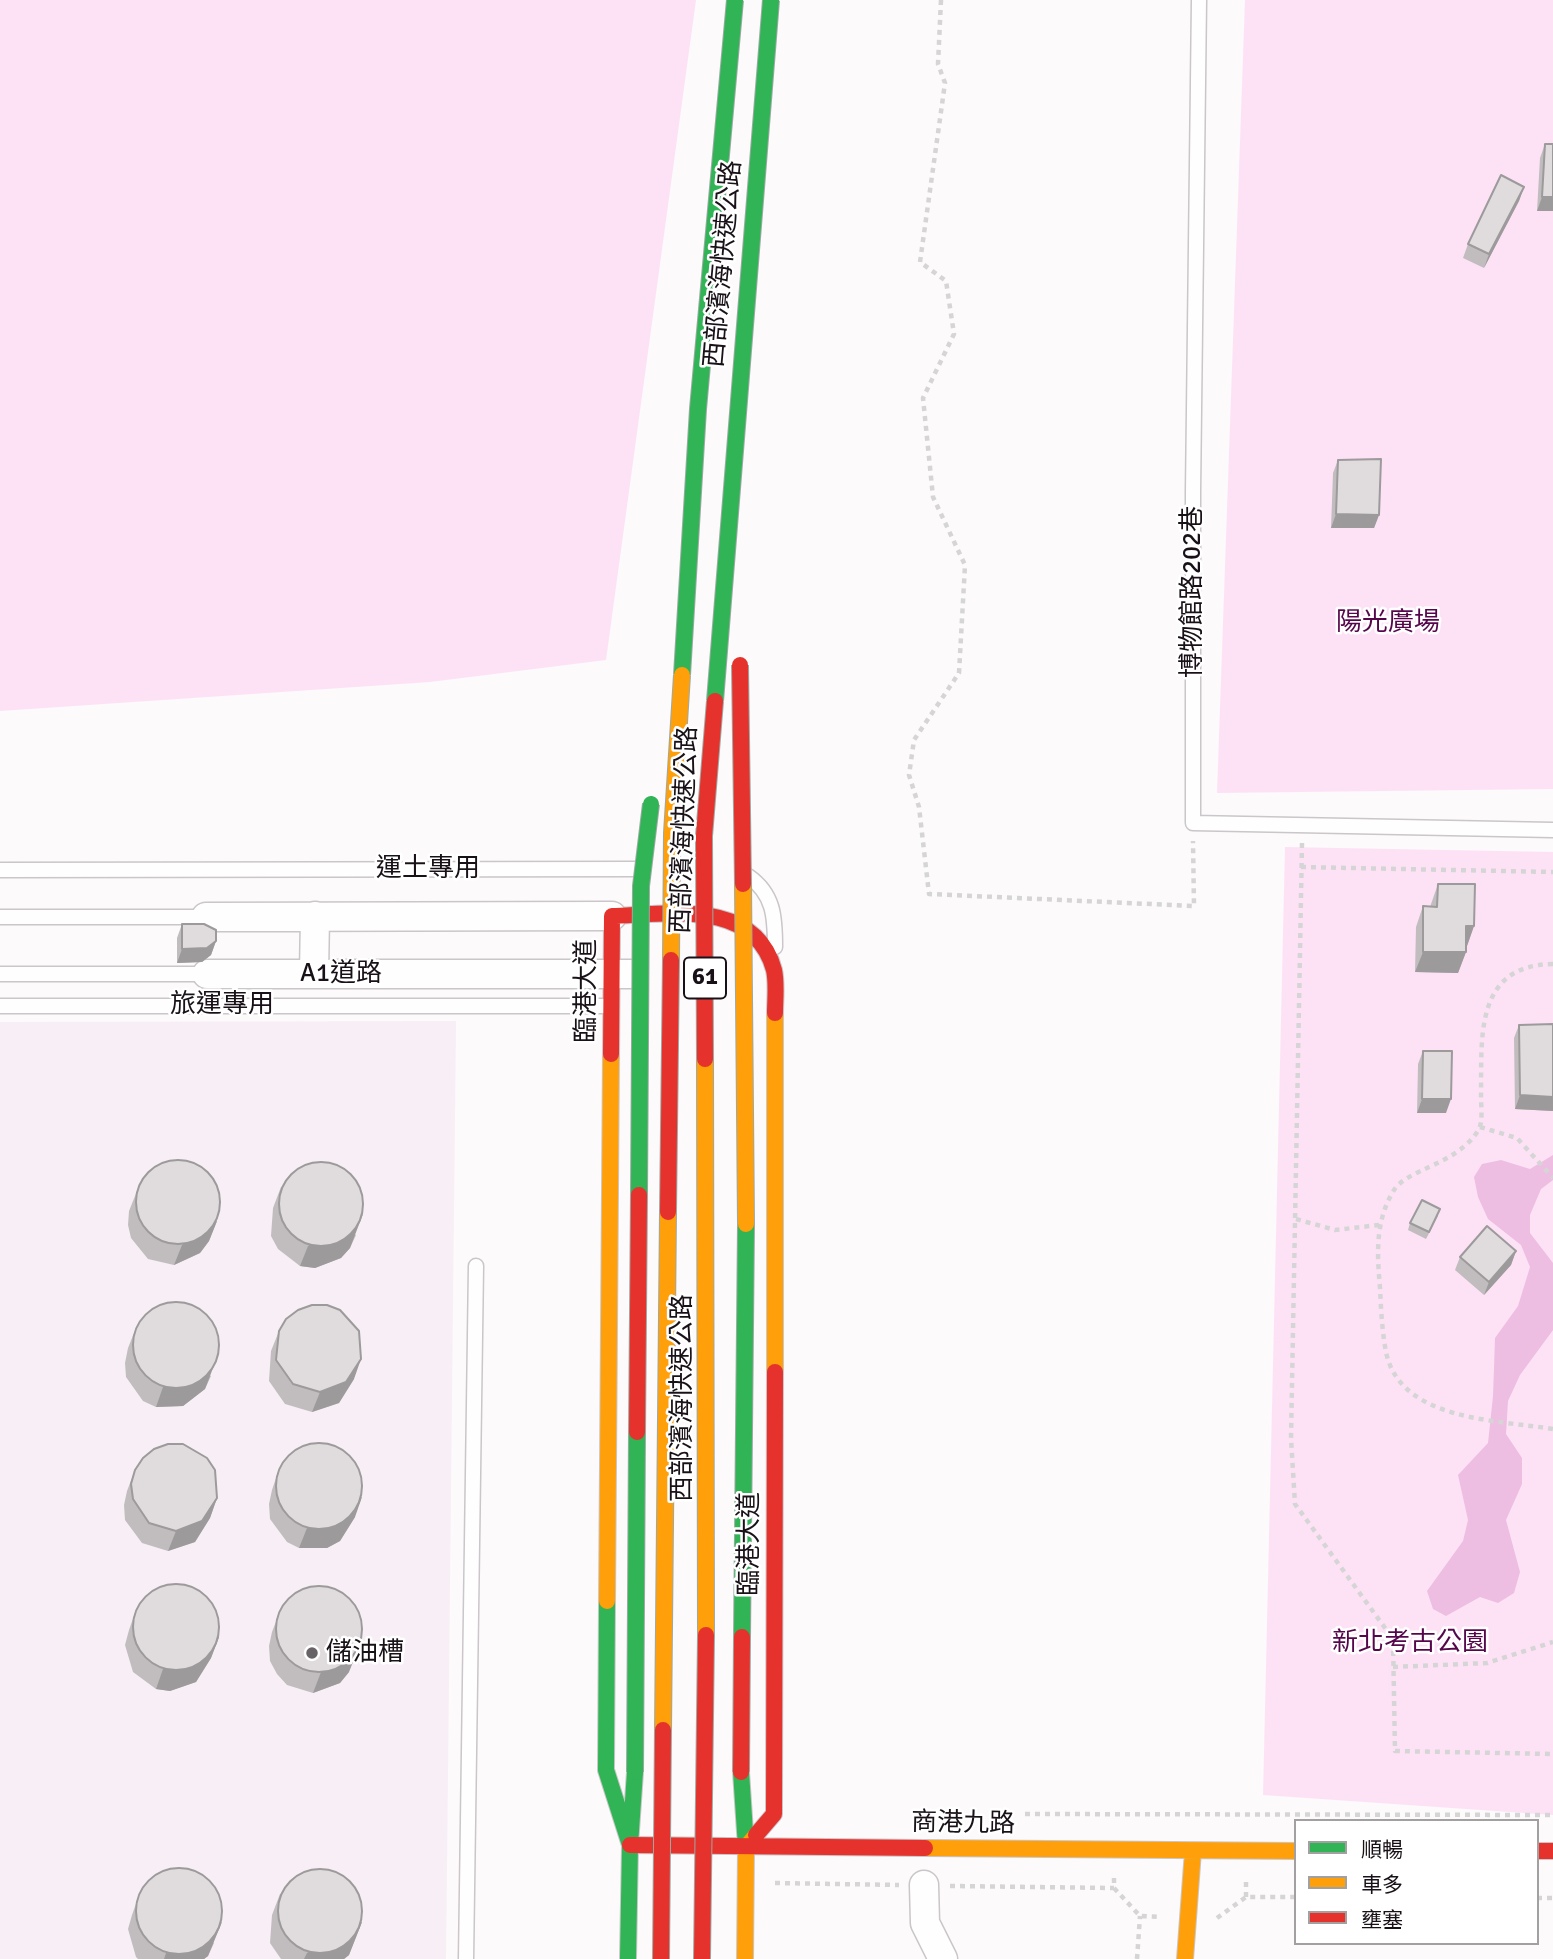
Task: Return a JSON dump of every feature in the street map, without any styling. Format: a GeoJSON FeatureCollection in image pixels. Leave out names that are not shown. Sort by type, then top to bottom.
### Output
{"type":"FeatureCollection","features":[{"type":"Feature","properties":{"kind":"main road","name":"西部濱海快速公路"},"geometry":{"type":"LineString","coordinates":[[661,1959],[672,846],[698,409],[735,0]]}},
{"type":"Feature","properties":{"kind":"main road","name":"西部濱海快速公路"},"geometry":{"type":"LineString","coordinates":[[702,1959],[708,1466],[704,836],[771,0]]}},
{"type":"Feature","properties":{"kind":"main road"},"geometry":{"type":"LineString","coordinates":[[664,695],[698,409]]}},
{"type":"Feature","properties":{"kind":"main road"},"geometry":{"type":"LineString","coordinates":[[737,413],[739,606]]}},
{"type":"Feature","properties":{"kind":"main road"},"geometry":{"type":"LineString","coordinates":[[740,648],[746,1172],[741,1772],[746,1847],[745,1959]]}},
{"type":"Feature","properties":{"kind":"main road"},"geometry":{"type":"LineString","coordinates":[[630,1845],[635,1772],[641,886],[653,791]]}},
{"type":"Feature","properties":{"kind":"main road"},"geometry":{"type":"LineString","coordinates":[[673,1959],[683,1846],[675,1819],[682,974],[689,915]]}},
{"type":"Feature","properties":{"kind":"main road"},"geometry":{"type":"LineString","coordinates":[[689,915],[683,1846],[690,1959]]}},
{"type":"Feature","properties":{"kind":"main road","name":"臨港大道"},"geometry":{"type":"LineString","coordinates":[[628,1959],[630,1845],[606,1770],[612,916],[720,916],[745,924],[769,948],[775,973],[774,1814],[746,1847]]}},
{"type":"Feature","properties":{"kind":"main road","name":"商港九路"},"geometry":{"type":"LineString","coordinates":[[630,1845],[1294,1851]]}},
{"type":"Feature","properties":{"kind":"main road"},"geometry":{"type":"LineString","coordinates":[[1185,1959],[1193,1850]]}},
{"type":"Feature","properties":{"kind":"street"},"geometry":{"type":"LineString","coordinates":[[206,916],[612,916]]}},
{"type":"Feature","properties":{"kind":"street"},"geometry":{"type":"LineString","coordinates":[[314,974],[315,916]]}},
{"type":"Feature","properties":{"kind":"street","name":"A1道路"},"geometry":{"type":"LineString","coordinates":[[207,974],[682,974]]}},
{"type":"Feature","properties":{"kind":"street"},"geometry":{"type":"LineString","coordinates":[[925,1885],[925,1923],[943,1959]]}},
{"type":"Feature","properties":{"kind":"lane","name":"博物館路202巷"},"geometry":{"type":"LineString","coordinates":[[1193,823],[1193,492],[1199,0]]}},
{"type":"Feature","properties":{"kind":"lane"},"geometry":{"type":"LineString","coordinates":[[1193,823],[1553,830]]}},
{"type":"Feature","properties":{"kind":"lane","name":"運土專用"},"geometry":{"type":"LineString","coordinates":[[0,870],[723,869],[749,876],[773,906],[775,973]]}},
{"type":"Feature","properties":{"kind":"lane"},"geometry":{"type":"LineString","coordinates":[[0,917],[206,916]]}},
{"type":"Feature","properties":{"kind":"lane","name":"A1道路"},"geometry":{"type":"LineString","coordinates":[[0,974],[207,974]]}},
{"type":"Feature","properties":{"kind":"lane","name":"旅運專用"},"geometry":{"type":"LineString","coordinates":[[0,1006],[682,1007]]}},
{"type":"Feature","properties":{"kind":"lane"},"geometry":{"type":"LineString","coordinates":[[466,1959],[476,1266]]}},
{"type":"Feature","properties":{"kind":"path"},"geometry":{"type":"LineString","coordinates":[[941,0],[938,64],[945,83],[920,262],[946,281],[954,334],[923,398],[933,497],[965,565],[959,673],[914,740],[909,775],[919,807],[929,894],[1194,906],[1193,823]]}},
{"type":"Feature","properties":{"kind":"path"},"geometry":{"type":"LineString","coordinates":[[1302,826],[1292,1438],[1295,1504],[1393,1639],[1395,1751],[1553,1754]]}},
{"type":"Feature","properties":{"kind":"path"},"geometry":{"type":"LineString","coordinates":[[1301,867],[1553,872]]}},
{"type":"Feature","properties":{"kind":"path"},"geometry":{"type":"LineString","coordinates":[[1553,964],[1517,971],[1492,994],[1482,1020],[1480,1127],[1458,1153],[1395,1187],[1379,1225],[1377,1250],[1386,1354],[1405,1388],[1435,1407],[1553,1429]]}},
{"type":"Feature","properties":{"kind":"path"},"geometry":{"type":"LineString","coordinates":[[1480,1127],[1517,1138],[1553,1178]]}},
{"type":"Feature","properties":{"kind":"path"},"geometry":{"type":"LineString","coordinates":[[1296,1219],[1335,1230],[1379,1225]]}},
{"type":"Feature","properties":{"kind":"path"},"geometry":{"type":"LineString","coordinates":[[1394,1667],[1487,1663],[1553,1642]]}},
{"type":"Feature","properties":{"kind":"path"},"geometry":{"type":"LineString","coordinates":[[1115,1814],[1553,1815]]}},
{"type":"Feature","properties":{"kind":"path"},"geometry":{"type":"LineString","coordinates":[[745,1902],[773,1883],[1114,1888],[1140,1916],[1137,1959]]}},
{"type":"Feature","properties":{"kind":"path"},"geometry":{"type":"LineString","coordinates":[[1221,1918],[1246,1897],[1294,1897]]}},
{"type":"Feature","properties":{"kind":"shaded area"},"geometry":{"type":"Polygon","coordinates":[[[456,1021],[446,1959],[0,1959],[0,1022],[456,1021]]]}},
{"type":"Feature","properties":{"kind":"shaded area"},"geometry":{"type":"Polygon","coordinates":[[[1553,1155],[1553,1180],[1541,1189],[1530,1215],[1530,1233],[1553,1263],[1553,1330],[1520,1375],[1508,1401],[1506,1434],[1522,1458],[1522,1484],[1506,1520],[1520,1572],[1514,1593],[1498,1603],[1480,1597],[1446,1616],[1433,1609],[1427,1591],[1463,1541],[1468,1520],[1458,1475],[1488,1443],[1495,1338],[1518,1306],[1530,1267],[1521,1245],[1488,1219],[1478,1197],[1474,1177],[1482,1164],[1501,1160],[1530,1169],[1553,1155]]]}},
{"type":"Feature","properties":{"kind":"green space"},"geometry":{"type":"Polygon","coordinates":[[[0,0],[696,0],[606,660],[430,682],[0,711],[0,0]]]}},
{"type":"Feature","properties":{"kind":"green space","name":"陽光廣場"},"geometry":{"type":"Polygon","coordinates":[[[1245,0],[1553,0],[1553,789],[1217,793],[1245,0]]]}},
{"type":"Feature","properties":{"kind":"green space","name":"新北考古公園"},"geometry":{"type":"Polygon","coordinates":[[[1285,847],[1553,852],[1553,1815],[1263,1795],[1285,847]]]}},
{"type":"Feature","properties":{"kind":"building"},"geometry":{"type":"Polygon","coordinates":[[[1545,144],[1553,144],[1553,197],[1542,197],[1545,144]]]}},
{"type":"Feature","properties":{"kind":"building"},"geometry":{"type":"Polygon","coordinates":[[[1501,175],[1524,187],[1489,254],[1468,244],[1501,175]]]}},
{"type":"Feature","properties":{"kind":"building"},"geometry":{"type":"Polygon","coordinates":[[[1381,459],[1379,515],[1336,514],[1338,460],[1381,459]]]}},
{"type":"Feature","properties":{"kind":"building"},"geometry":{"type":"Polygon","coordinates":[[[1438,884],[1475,884],[1474,926],[1466,926],[1466,952],[1423,952],[1423,906],[1437,907],[1438,884]]]}},
{"type":"Feature","properties":{"kind":"building"},"geometry":{"type":"Polygon","coordinates":[[[182,924],[204,924],[216,930],[216,941],[207,948],[182,949],[182,924]]]}},
{"type":"Feature","properties":{"kind":"building"},"geometry":{"type":"Polygon","coordinates":[[[1553,1024],[1553,1097],[1520,1095],[1519,1025],[1553,1024]]]}},
{"type":"Feature","properties":{"kind":"building"},"geometry":{"type":"Polygon","coordinates":[[[1423,1051],[1452,1051],[1451,1099],[1422,1099],[1423,1051]]]}},
{"type":"Feature","properties":{"kind":"building"},"geometry":{"type":"Polygon","coordinates":[[[178,1160],[194,1163],[208,1172],[217,1186],[220,1202],[217,1218],[208,1232],[194,1241],[178,1244],[162,1241],[148,1232],[139,1218],[136,1202],[139,1186],[148,1172],[162,1163],[178,1160]]]}},
{"type":"Feature","properties":{"kind":"building"},"geometry":{"type":"Polygon","coordinates":[[[313,1162],[329,1162],[345,1169],[356,1180],[363,1196],[360,1220],[351,1234],[329,1246],[313,1246],[297,1239],[286,1228],[279,1212],[279,1196],[286,1180],[297,1169],[313,1162]]]}},
{"type":"Feature","properties":{"kind":"building"},"geometry":{"type":"Polygon","coordinates":[[[1422,1200],[1440,1209],[1429,1232],[1410,1223],[1422,1200]]]}},
{"type":"Feature","properties":{"kind":"building"},"geometry":{"type":"Polygon","coordinates":[[[1487,1226],[1516,1251],[1489,1282],[1460,1257],[1487,1226]]]}},
{"type":"Feature","properties":{"kind":"building"},"geometry":{"type":"Polygon","coordinates":[[[176,1302],[192,1306],[206,1315],[215,1329],[219,1345],[215,1361],[206,1375],[192,1384],[176,1388],[160,1384],[146,1375],[137,1361],[133,1345],[137,1329],[146,1315],[160,1306],[176,1302]]]}},
{"type":"Feature","properties":{"kind":"building"},"geometry":{"type":"Polygon","coordinates":[[[312,1305],[327,1305],[340,1310],[359,1331],[361,1359],[346,1382],[320,1392],[293,1384],[276,1360],[279,1331],[286,1319],[298,1310],[312,1305]]]}},
{"type":"Feature","properties":{"kind":"building"},"geometry":{"type":"Polygon","coordinates":[[[319,1443],[335,1447],[349,1456],[358,1470],[362,1486],[358,1502],[349,1516],[335,1525],[319,1529],[303,1525],[289,1516],[280,1502],[276,1486],[280,1470],[289,1456],[303,1447],[319,1443]]]}},
{"type":"Feature","properties":{"kind":"building"},"geometry":{"type":"Polygon","coordinates":[[[168,1444],[183,1444],[207,1458],[215,1470],[217,1498],[202,1521],[176,1531],[149,1523],[133,1499],[131,1484],[135,1470],[143,1458],[154,1449],[168,1444]]]}},
{"type":"Feature","properties":{"kind":"building"},"geometry":{"type":"Polygon","coordinates":[[[176,1584],[192,1588],[206,1597],[215,1611],[219,1627],[215,1643],[206,1657],[192,1666],[176,1670],[160,1666],[146,1657],[137,1643],[133,1627],[137,1611],[146,1597],[160,1588],[176,1584]]]}},
{"type":"Feature","properties":{"kind":"building","name":"儲油槽"},"geometry":{"type":"Polygon","coordinates":[[[319,1586],[335,1590],[349,1599],[358,1613],[362,1629],[358,1645],[349,1659],[335,1668],[319,1672],[303,1668],[289,1659],[280,1645],[276,1629],[280,1613],[289,1599],[303,1590],[319,1586]]]}},
{"type":"Feature","properties":{"kind":"building"},"geometry":{"type":"Polygon","coordinates":[[[179,1868],[195,1872],[209,1881],[218,1895],[222,1911],[218,1927],[209,1941],[195,1950],[179,1954],[163,1950],[149,1941],[140,1927],[136,1911],[140,1895],[149,1881],[163,1872],[179,1868]]]}},
{"type":"Feature","properties":{"kind":"building"},"geometry":{"type":"Polygon","coordinates":[[[312,1869],[328,1869],[344,1876],[355,1887],[362,1903],[359,1927],[350,1941],[328,1953],[312,1953],[296,1946],[285,1935],[278,1919],[278,1903],[285,1887],[296,1876],[312,1869]]]}},
{"type":"Feature","properties":{"kind":"traffic: fast"},"geometry":{"type":"LineString","coordinates":[[682,675],[698,409],[735,0]]}},
{"type":"Feature","properties":{"kind":"traffic: fast"},"geometry":{"type":"LineString","coordinates":[[715,701],[771,0]]}},
{"type":"Feature","properties":{"kind":"traffic: fast"},"geometry":{"type":"LineString","coordinates":[[639,1195],[641,886],[651,804]]}},
{"type":"Feature","properties":{"kind":"traffic: fast"},"geometry":{"type":"LineString","coordinates":[[742,1637],[746,1224]]}},
{"type":"Feature","properties":{"kind":"traffic: fast"},"geometry":{"type":"LineString","coordinates":[[635,1772],[637,1432]]}},
{"type":"Feature","properties":{"kind":"traffic: fast"},"geometry":{"type":"LineString","coordinates":[[607,1601],[606,1770],[630,1845],[628,1959]]}},
{"type":"Feature","properties":{"kind":"traffic: fast"},"geometry":{"type":"LineString","coordinates":[[630,1845],[635,1772]]}},
{"type":"Feature","properties":{"kind":"traffic: fast"},"geometry":{"type":"LineString","coordinates":[[741,1772],[746,1847]]}},
{"type":"Feature","properties":{"kind":"traffic: slow"},"geometry":{"type":"LineString","coordinates":[[671,960],[672,833],[682,675]]}},
{"type":"Feature","properties":{"kind":"traffic: slow"},"geometry":{"type":"LineString","coordinates":[[743,884],[746,1224]]}},
{"type":"Feature","properties":{"kind":"traffic: slow"},"geometry":{"type":"LineString","coordinates":[[775,1013],[775,1372]]}},
{"type":"Feature","properties":{"kind":"traffic: slow"},"geometry":{"type":"LineString","coordinates":[[607,1601],[611,1054]]}},
{"type":"Feature","properties":{"kind":"traffic: slow"},"geometry":{"type":"LineString","coordinates":[[705,1059],[706,1635]]}},
{"type":"Feature","properties":{"kind":"traffic: slow"},"geometry":{"type":"LineString","coordinates":[[663,1730],[668,1212]]}},
{"type":"Feature","properties":{"kind":"traffic: slow"},"geometry":{"type":"LineString","coordinates":[[745,1959],[746,1847],[756,1835]]}},
{"type":"Feature","properties":{"kind":"traffic: slow"},"geometry":{"type":"LineString","coordinates":[[925,1848],[1294,1851]]}},
{"type":"Feature","properties":{"kind":"traffic: slow"},"geometry":{"type":"LineString","coordinates":[[1185,1959],[1193,1851]]}},
{"type":"Feature","properties":{"kind":"traffic: jam"},"geometry":{"type":"LineString","coordinates":[[740,665],[743,884]]}},
{"type":"Feature","properties":{"kind":"traffic: jam"},"geometry":{"type":"LineString","coordinates":[[705,1059],[704,836],[715,701]]}},
{"type":"Feature","properties":{"kind":"traffic: jam"},"geometry":{"type":"LineString","coordinates":[[611,1054],[612,916],[683,913],[729,921],[749,931],[764,947],[774,970],[775,1013]]}},
{"type":"Feature","properties":{"kind":"traffic: jam"},"geometry":{"type":"LineString","coordinates":[[668,1212],[671,960]]}},
{"type":"Feature","properties":{"kind":"traffic: jam"},"geometry":{"type":"LineString","coordinates":[[637,1432],[639,1195]]}},
{"type":"Feature","properties":{"kind":"traffic: jam"},"geometry":{"type":"LineString","coordinates":[[756,1835],[774,1814],[775,1372]]}},
{"type":"Feature","properties":{"kind":"traffic: jam"},"geometry":{"type":"LineString","coordinates":[[702,1959],[706,1635]]}},
{"type":"Feature","properties":{"kind":"traffic: jam"},"geometry":{"type":"LineString","coordinates":[[741,1772],[742,1637]]}},
{"type":"Feature","properties":{"kind":"traffic: jam"},"geometry":{"type":"LineString","coordinates":[[661,1959],[663,1730]]}},
{"type":"Feature","properties":{"kind":"traffic: jam"},"geometry":{"type":"LineString","coordinates":[[630,1845],[925,1848]]}},
{"type":"Feature","properties":{"kind":"traffic: jam"},"geometry":{"type":"LineString","coordinates":[[1539,1851],[1553,1851]]}},
{"type":"Feature","properties":{"kind":"place","name":"儲油槽"},"geometry":{"type":"Point","coordinates":[312,1653]}}]}
